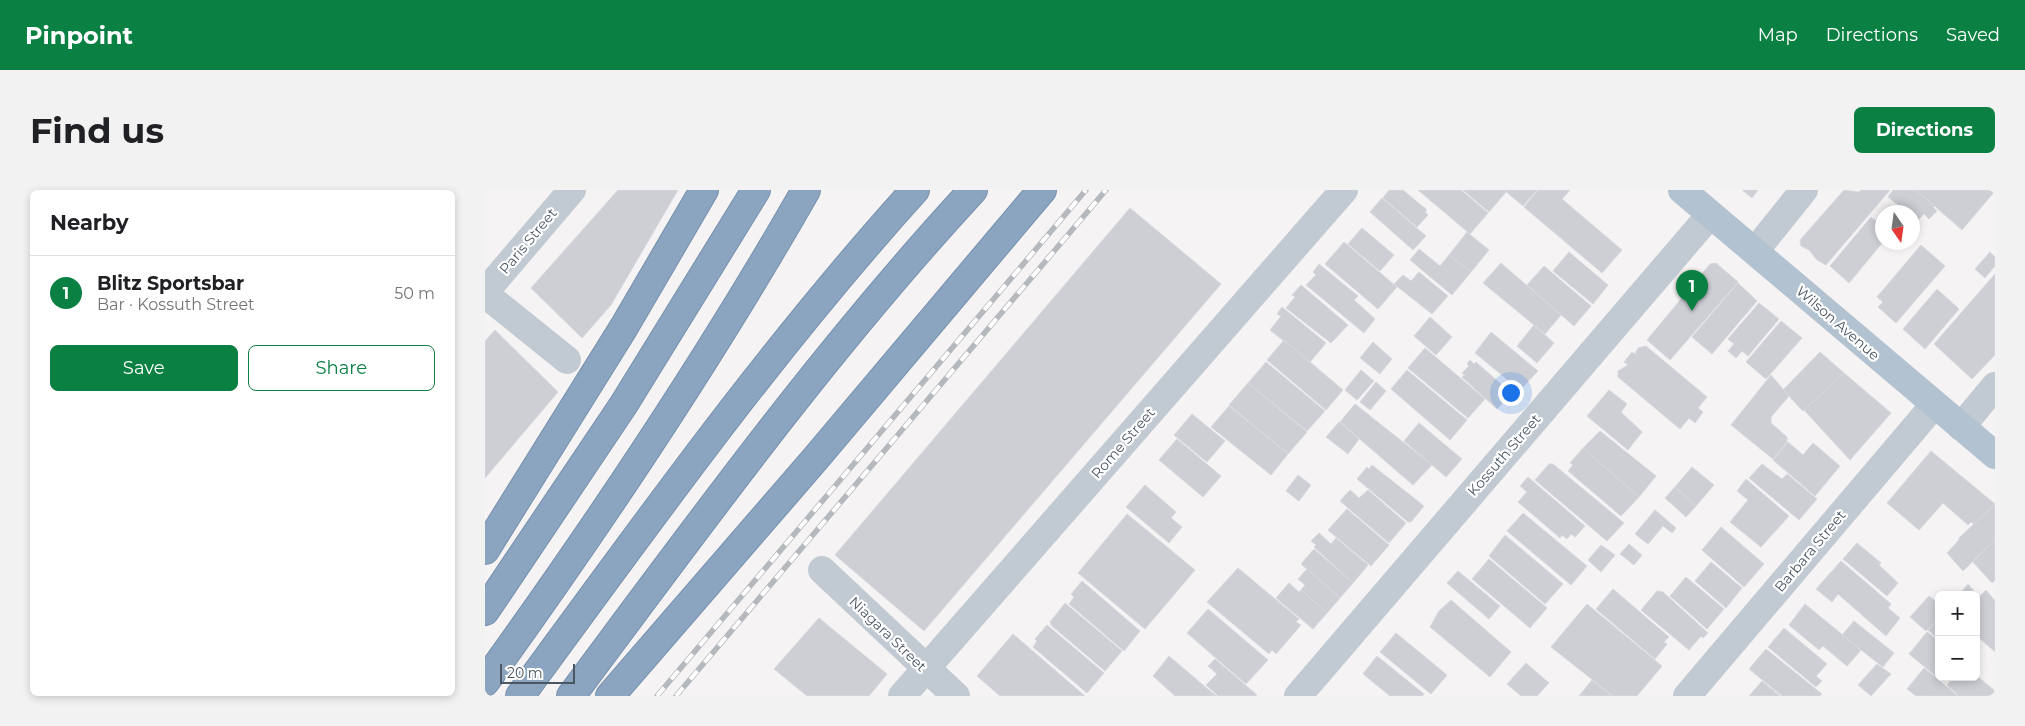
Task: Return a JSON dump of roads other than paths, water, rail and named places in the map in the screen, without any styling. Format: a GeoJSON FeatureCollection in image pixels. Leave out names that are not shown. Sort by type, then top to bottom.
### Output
{"type":"FeatureCollection","features":[{"type":"Feature","properties":{"kind":"highway"},"geometry":{"type":"LineString","coordinates":[[485,550],[624,327],[704,190]]}},
{"type":"Feature","properties":{"kind":"highway"},"geometry":{"type":"LineString","coordinates":[[485,611],[624,404],[756,190]]}},
{"type":"Feature","properties":{"kind":"highway"},"geometry":{"type":"LineString","coordinates":[[485,682],[559,578],[661,425],[806,190]]}},
{"type":"Feature","properties":{"kind":"highway"},"geometry":{"type":"LineString","coordinates":[[520,696],[739,399],[821,297],[915,190]]}},
{"type":"Feature","properties":{"kind":"highway"},"geometry":{"type":"LineString","coordinates":[[571,696],[793,400],[916,251],[973,190]]}},
{"type":"Feature","properties":{"kind":"highway"},"geometry":{"type":"LineString","coordinates":[[610,696],[816,458],[1043,190]]}},
{"type":"Feature","properties":{"kind":"main road","name":"Wilson Avenue"},"geometry":{"type":"LineString","coordinates":[[1682,190],[1995,455]]}},
{"type":"Feature","properties":{"kind":"street","name":"Paris Street"},"geometry":{"type":"LineString","coordinates":[[485,293],[572,190]]}},
{"type":"Feature","properties":{"kind":"street","name":"Rome Street"},"geometry":{"type":"LineString","coordinates":[[902,696],[1344,190]]}},
{"type":"Feature","properties":{"kind":"street"},"geometry":{"type":"LineString","coordinates":[[1755,251],[1804,190]]}},
{"type":"Feature","properties":{"kind":"street","name":"Kossuth Street"},"geometry":{"type":"LineString","coordinates":[[1298,696],[1710,215]]}},
{"type":"Feature","properties":{"kind":"street"},"geometry":{"type":"LineString","coordinates":[[485,293],[567,360]]}},
{"type":"Feature","properties":{"kind":"street"},"geometry":{"type":"LineString","coordinates":[[1961,427],[1995,386]]}},
{"type":"Feature","properties":{"kind":"street","name":"Barbara Street"},"geometry":{"type":"LineString","coordinates":[[1687,696],[1934,405]]}},
{"type":"Feature","properties":{"kind":"street","name":"Niagara Street"},"geometry":{"type":"LineString","coordinates":[[822,570],[926,670],[956,696]]}},
{"type":"Feature","properties":{"kind":"railway"},"geometry":{"type":"LineString","coordinates":[[657,696],[1086,190]]}},
{"type":"Feature","properties":{"kind":"railway"},"geometry":{"type":"LineString","coordinates":[[676,696],[1106,190]]}},
{"type":"Feature","properties":{"kind":"place","name":"Blitz Sportsbar"},"geometry":{"type":"Point","coordinates":[1692,311]}}]}
